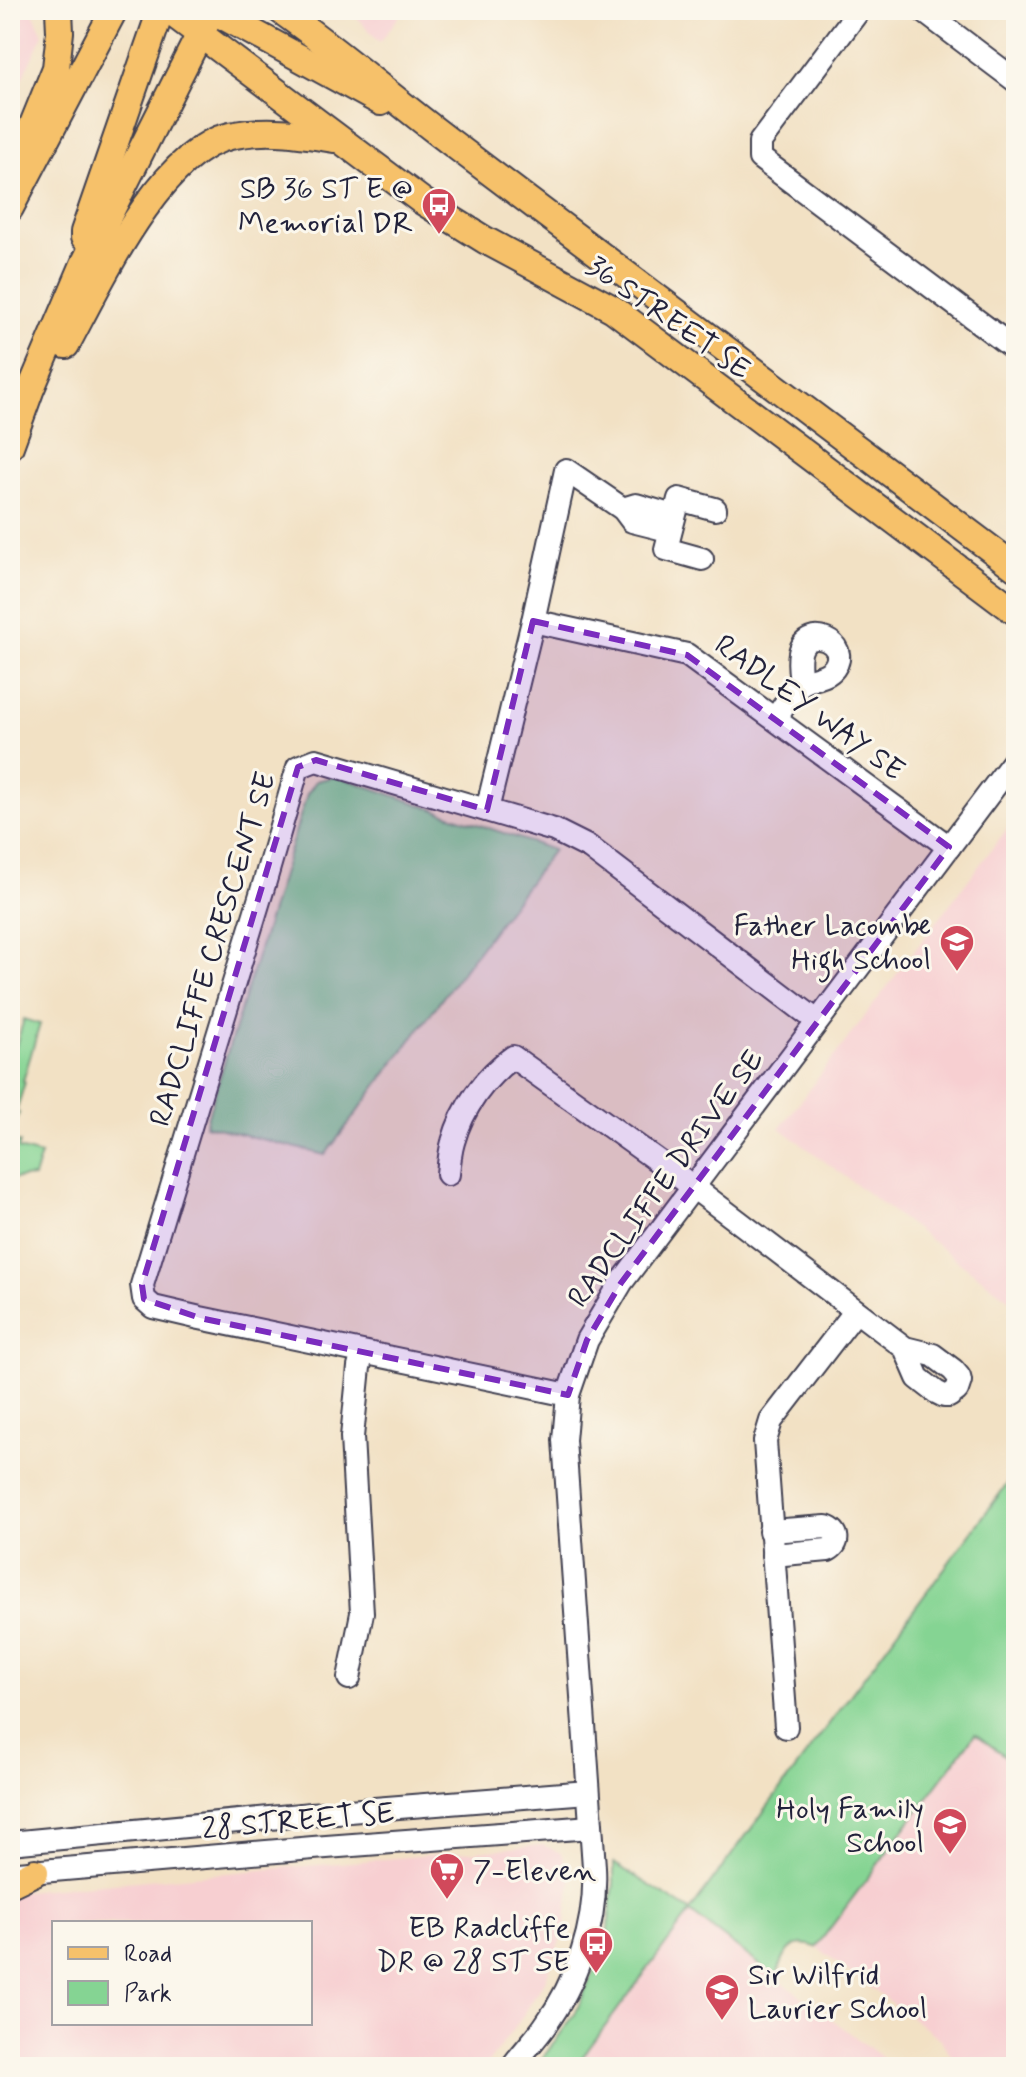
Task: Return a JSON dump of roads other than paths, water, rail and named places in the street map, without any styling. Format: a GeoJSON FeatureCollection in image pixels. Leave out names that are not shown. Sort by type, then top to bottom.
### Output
{"type":"FeatureCollection","features":[{"type":"Feature","properties":{"kind":"main road"},"geometry":{"type":"LineString","coordinates":[[10,205],[19,160],[56,68],[59,10]]}},
{"type":"Feature","properties":{"kind":"main road"},"geometry":{"type":"LineString","coordinates":[[10,205],[114,10]]}},
{"type":"Feature","properties":{"kind":"main road"},"geometry":{"type":"LineString","coordinates":[[84,264],[84,232],[161,10]]}},
{"type":"Feature","properties":{"kind":"main road","name":"36 STREET SE"},"geometry":{"type":"LineString","coordinates":[[168,10],[198,22],[337,139],[422,201],[485,240],[613,309],[1006,604],[1016,624]]}},
{"type":"Feature","properties":{"kind":"main road"},"geometry":{"type":"LineString","coordinates":[[10,446],[84,264],[198,22],[212,10],[376,100],[411,113]]}},
{"type":"Feature","properties":{"kind":"main road","name":"36 STREET SE"},"geometry":{"type":"LineString","coordinates":[[280,10],[411,113],[1016,568]]}},
{"type":"Feature","properties":{"kind":"main road"},"geometry":{"type":"LineString","coordinates":[[301,10],[314,34]]}},
{"type":"Feature","properties":{"kind":"main road"},"geometry":{"type":"LineString","coordinates":[[30,391],[54,368],[130,229],[165,181],[199,149],[227,136],[269,131],[337,139]]}},
{"type":"Feature","properties":{"kind":"main road"},"geometry":{"type":"LineString","coordinates":[[10,1884],[23,1873]]}},
{"type":"Feature","properties":{"kind":"street"},"geometry":{"type":"LineString","coordinates":[[859,10],[760,142],[760,158],[1016,350]]}},
{"type":"Feature","properties":{"kind":"street"},"geometry":{"type":"LineString","coordinates":[[922,10],[1016,81]]}},
{"type":"Feature","properties":{"kind":"street"},"geometry":{"type":"LineString","coordinates":[[487,810],[566,470],[623,509],[636,505],[663,513],[670,521]]}},
{"type":"Feature","properties":{"kind":"street"},"geometry":{"type":"LineString","coordinates":[[702,559],[666,549],[670,521],[679,499],[715,509]]}},
{"type":"Feature","properties":{"kind":"street","name":"RADLEY WAY SE"},"geometry":{"type":"LineString","coordinates":[[533,621],[687,655],[949,847]]}},
{"type":"Feature","properties":{"kind":"street"},"geometry":{"type":"LineString","coordinates":[[775,719],[801,684]]}},
{"type":"Feature","properties":{"kind":"street","name":"RADCLIFFE DRIVE SE"},"geometry":{"type":"LineString","coordinates":[[512,2067],[556,2008],[577,1966],[589,1924],[594,1890],[564,1440],[568,1395],[587,1340],[621,1283],[1016,758]]}},
{"type":"Feature","properties":{"kind":"street","name":"RADCLIFFE CRESCENT SE"},"geometry":{"type":"LineString","coordinates":[[568,1395],[153,1307],[144,1299],[142,1285],[298,767],[316,760],[554,830],[590,848],[817,1021]]}},
{"type":"Feature","properties":{"kind":"street"},"geometry":{"type":"LineString","coordinates":[[448,1174],[452,1144],[461,1118],[496,1069],[513,1057],[905,1348]]}},
{"type":"Feature","properties":{"kind":"street"},"geometry":{"type":"LineString","coordinates":[[786,1727],[765,1441],[771,1421],[855,1312]]}},
{"type":"Feature","properties":{"kind":"street"},"geometry":{"type":"LineString","coordinates":[[349,1678],[362,1613],[352,1437],[363,1353]]}},
{"type":"Feature","properties":{"kind":"street"},"geometry":{"type":"LineString","coordinates":[[770,1531],[826,1527],[837,1538],[835,1546],[828,1550],[773,1555]]}},
{"type":"Feature","properties":{"kind":"street","name":"28 STREET SE"},"geometry":{"type":"LineString","coordinates":[[10,1843],[311,1814],[588,1792]]}},
{"type":"Feature","properties":{"kind":"street","name":"28 STREET SE"},"geometry":{"type":"LineString","coordinates":[[23,1873],[591,1827]]}},
{"type":"Feature","properties":{"kind":"place","name":"SB 36 ST E @ Memorial DR"},"geometry":{"type":"Point","coordinates":[439,236]}},
{"type":"Feature","properties":{"kind":"place","name":"Father Lacombe High School"},"geometry":{"type":"Point","coordinates":[957,973]}},
{"type":"Feature","properties":{"kind":"place","name":"Holy Family School"},"geometry":{"type":"Point","coordinates":[950,1856]}},
{"type":"Feature","properties":{"kind":"place","name":"7-Eleven"},"geometry":{"type":"Point","coordinates":[447,1901]}},
{"type":"Feature","properties":{"kind":"place","name":"EB Radcliffe DR @ 28 ST SE"},"geometry":{"type":"Point","coordinates":[596,1975]}},
{"type":"Feature","properties":{"kind":"place","name":"Sir Wilfrid Laurier School"},"geometry":{"type":"Point","coordinates":[722,2022]}}]}
